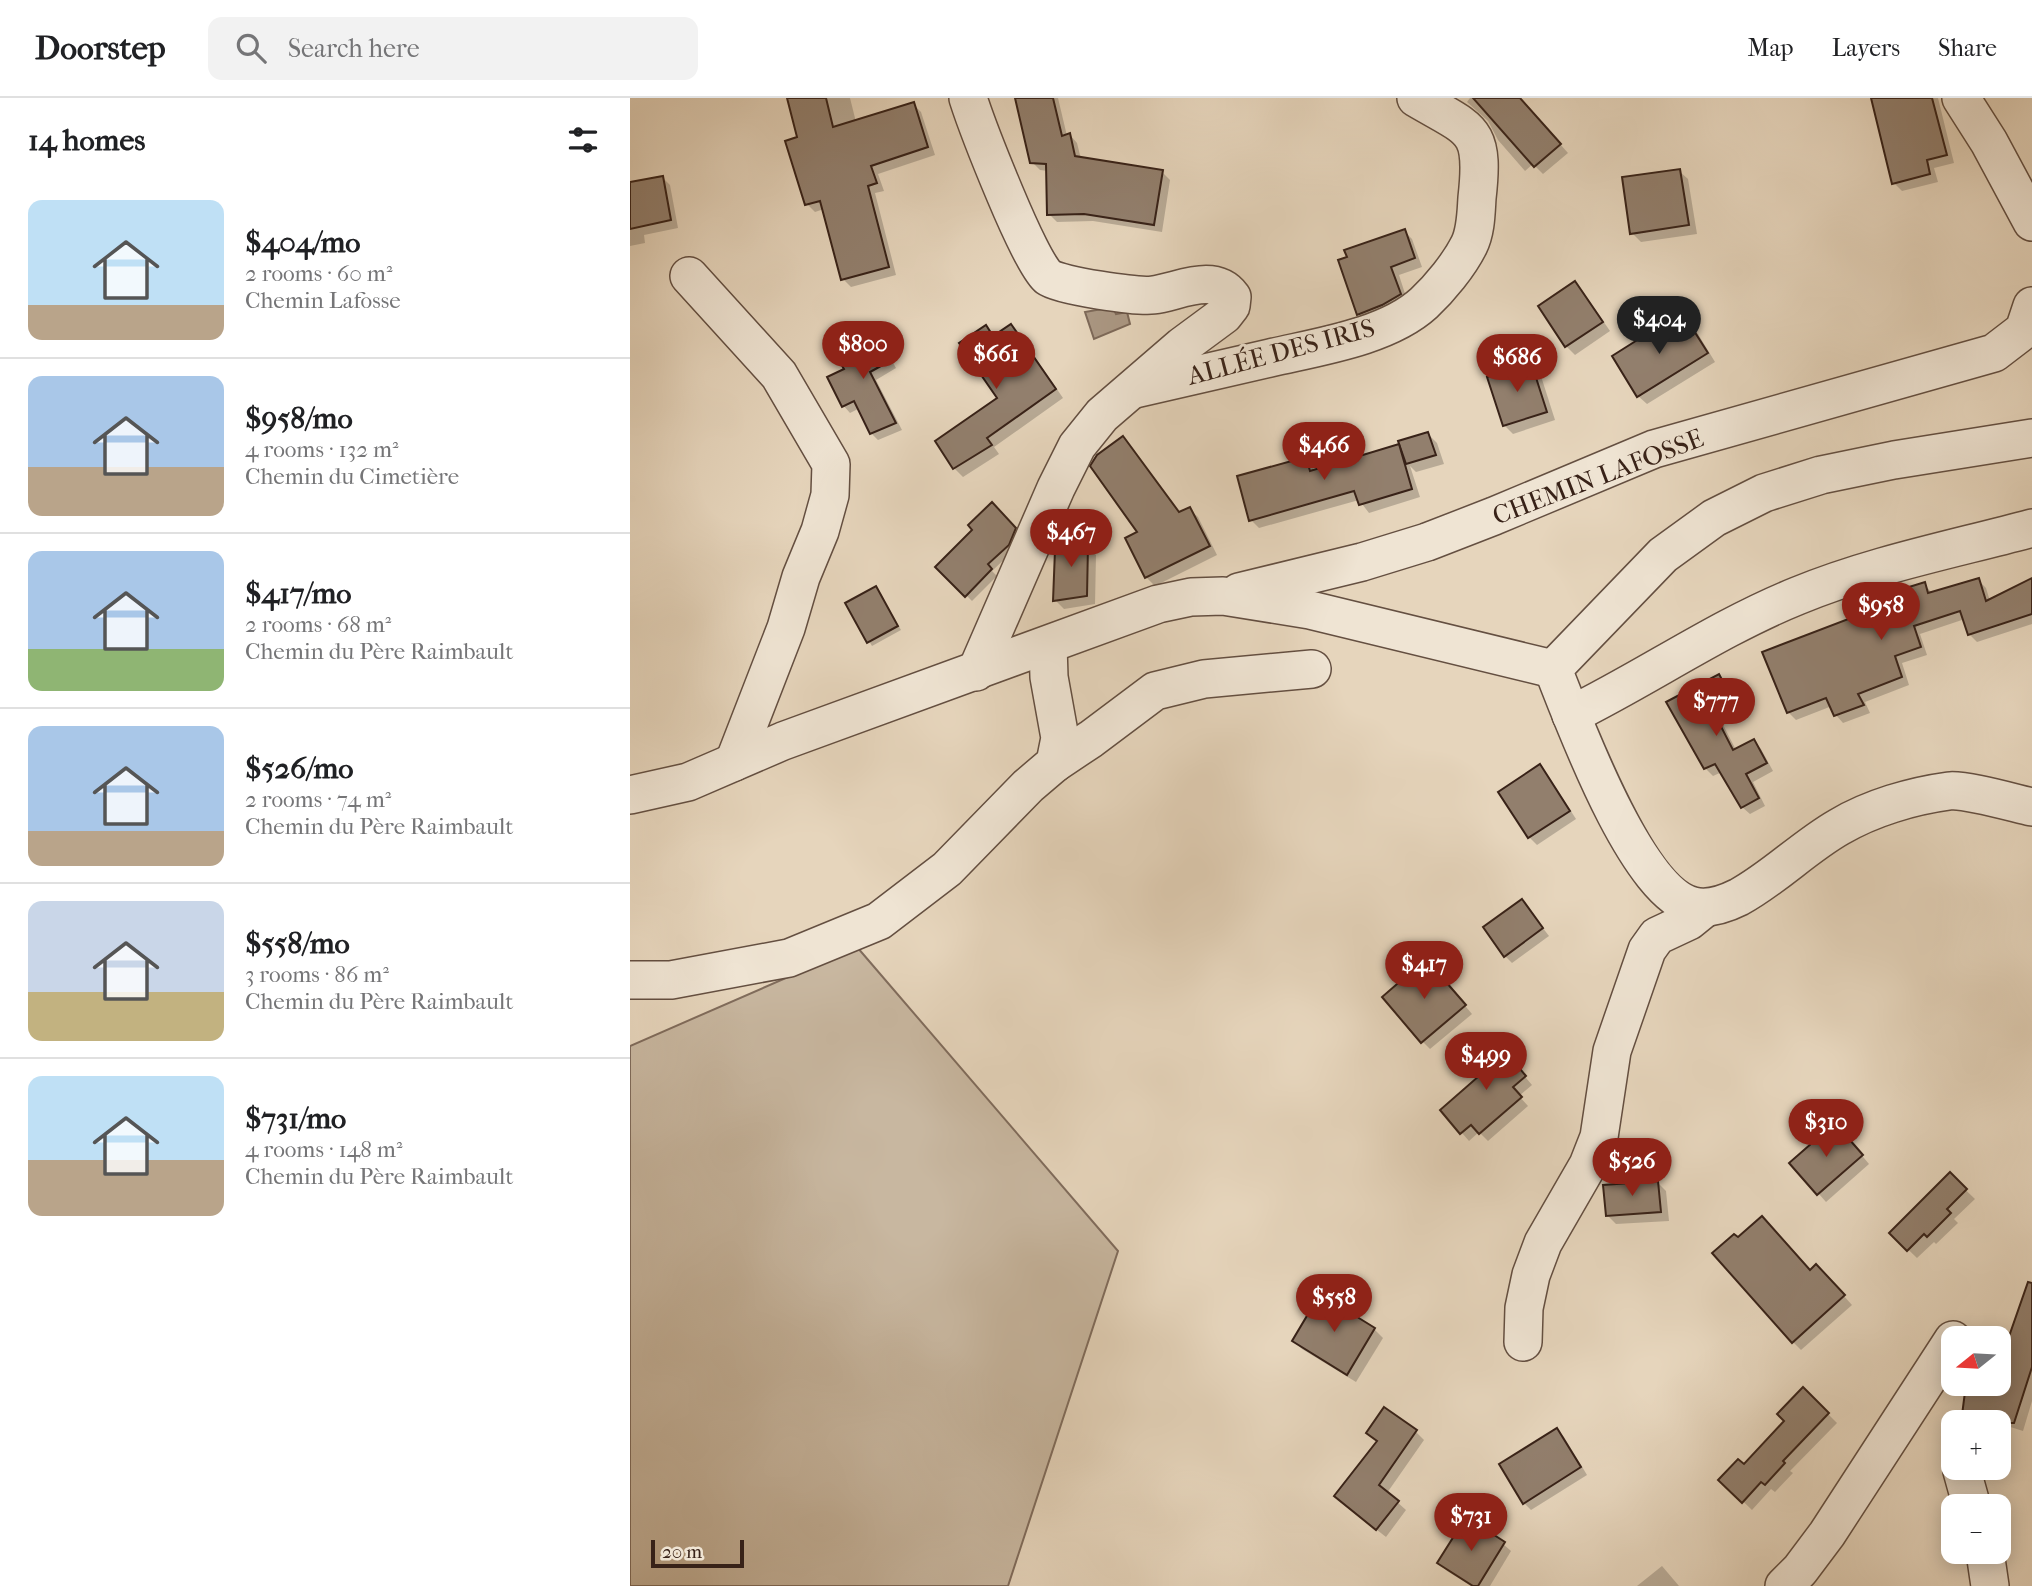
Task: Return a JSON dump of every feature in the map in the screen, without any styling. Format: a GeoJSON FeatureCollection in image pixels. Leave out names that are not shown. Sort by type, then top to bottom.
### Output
{"type":"FeatureCollection","features":[{"type":"Feature","properties":{"kind":"street","name":"ALLÉE DES IRIS"},"geometry":{"type":"LineString","coordinates":[[968,98],[1031,252],[1047,277],[1058,282],[1151,295],[1194,286],[1217,285],[1227,290],[1232,298],[1231,306],[1224,315],[1182,346],[1102,415],[1077,446],[976,671]]}},
{"type":"Feature","properties":{"kind":"street","name":"ALLÉE DES IRIS"},"geometry":{"type":"LineString","coordinates":[[1131,390],[1329,344],[1378,329],[1423,304],[1470,244],[1480,155],[1472,134],[1462,125],[1416,98]]}},
{"type":"Feature","properties":{"kind":"street"},"geometry":{"type":"LineString","coordinates":[[1961,98],[1995,152],[2032,222]]}},
{"type":"Feature","properties":{"kind":"street"},"geometry":{"type":"LineString","coordinates":[[689,276],[779,374],[831,464],[830,495],[820,531],[734,762]]}},
{"type":"Feature","properties":{"kind":"street","name":"CHEMIN LAFOSSE"},"geometry":{"type":"LineString","coordinates":[[1223,596],[1362,562],[1427,542],[1654,449],[1994,353],[2024,330],[2032,306]]}},
{"type":"Feature","properties":{"kind":"street"},"geometry":{"type":"LineString","coordinates":[[1553,669],[1663,555],[1714,518],[1764,493],[1821,475],[1894,460],[2032,438]]}},
{"type":"Feature","properties":{"kind":"street"},"geometry":{"type":"LineString","coordinates":[[1571,715],[1725,629],[1799,595],[1872,570],[2032,528]]}},
{"type":"Feature","properties":{"kind":"street"},"geometry":{"type":"LineString","coordinates":[[630,795],[688,782],[783,741],[1158,604],[1191,597],[1223,596],[1310,610],[1553,669]]}},
{"type":"Feature","properties":{"kind":"street"},"geometry":{"type":"LineString","coordinates":[[1048,645],[1049,677],[1060,738],[1055,763]]}},
{"type":"Feature","properties":{"kind":"street"},"geometry":{"type":"LineString","coordinates":[[630,980],[671,980],[789,958],[879,921],[947,869],[1028,786],[1055,763],[1156,691],[1204,679],[1312,669]]}},
{"type":"Feature","properties":{"kind":"street"},"geometry":{"type":"LineString","coordinates":[[1553,669],[1607,798],[1634,848],[1656,877],[1691,906],[1716,906],[1740,896],[1839,826],[1895,803],[1952,790],[2032,807]]}},
{"type":"Feature","properties":{"kind":"street"},"geometry":{"type":"LineString","coordinates":[[1523,1342],[1524,1308],[1531,1275],[1543,1243],[1588,1165],[1599,1138],[1612,1051],[1647,950],[1657,936],[1689,921],[1705,908]]}},
{"type":"Feature","properties":{"kind":"street"},"geometry":{"type":"LineString","coordinates":[[1784,1586],[1800,1570],[1827,1534],[1941,1359]]}},
{"type":"Feature","properties":{"kind":"street"},"geometry":{"type":"LineString","coordinates":[[1987,1564],[1990,1586]]}},
{"type":"Feature","properties":{"kind":"shaded area"},"geometry":{"type":"Polygon","coordinates":[[[1113,307],[1116,314],[1127,312],[1130,324],[1094,339],[1085,312],[1113,307]]]}},
{"type":"Feature","properties":{"kind":"shaded area"},"geometry":{"type":"Polygon","coordinates":[[[857,947],[1118,1251],[1008,1586],[630,1586],[630,1046],[857,947]]]}},
{"type":"Feature","properties":{"kind":"building"},"geometry":{"type":"Polygon","coordinates":[[[787,98],[826,98],[833,127],[914,102],[928,147],[871,166],[877,183],[868,186],[889,267],[841,280],[820,201],[805,205],[785,141],[797,137],[787,98]]]}},
{"type":"Feature","properties":{"kind":"building"},"geometry":{"type":"Polygon","coordinates":[[[1015,98],[1053,98],[1062,136],[1070,133],[1075,156],[1163,170],[1154,225],[1084,214],[1047,215],[1046,164],[1030,163],[1015,98]]]}},
{"type":"Feature","properties":{"kind":"building"},"geometry":{"type":"Polygon","coordinates":[[[1473,98],[1520,98],[1561,144],[1534,167],[1473,98]]]}},
{"type":"Feature","properties":{"kind":"building"},"geometry":{"type":"Polygon","coordinates":[[[1871,98],[1932,98],[1947,155],[1927,160],[1930,174],[1892,184],[1871,98]]]}},
{"type":"Feature","properties":{"kind":"building"},"geometry":{"type":"Polygon","coordinates":[[[1680,169],[1689,225],[1630,234],[1622,177],[1680,169]]]}},
{"type":"Feature","properties":{"kind":"building"},"geometry":{"type":"Polygon","coordinates":[[[663,176],[671,220],[630,229],[630,182],[663,176]]]}},
{"type":"Feature","properties":{"kind":"building"},"geometry":{"type":"Polygon","coordinates":[[[1405,229],[1415,258],[1391,267],[1401,294],[1357,315],[1338,260],[1347,257],[1344,250],[1405,229]]]}},
{"type":"Feature","properties":{"kind":"building"},"geometry":{"type":"Polygon","coordinates":[[[1575,281],[1603,322],[1565,347],[1538,306],[1575,281]]]}},
{"type":"Feature","properties":{"kind":"building"},"geometry":{"type":"Polygon","coordinates":[[[1669,320],[1677,331],[1689,323],[1708,353],[1637,397],[1612,356],[1669,320]]]}},
{"type":"Feature","properties":{"kind":"building"},"geometry":{"type":"Polygon","coordinates":[[[1011,324],[1056,389],[987,438],[992,445],[953,469],[935,441],[997,398],[959,343],[986,325],[993,336],[1011,324]]]}},
{"type":"Feature","properties":{"kind":"building"},"geometry":{"type":"Polygon","coordinates":[[[873,330],[890,361],[870,372],[896,423],[870,434],[854,401],[842,407],[827,377],[844,369],[834,352],[873,330]]]}},
{"type":"Feature","properties":{"kind":"building"},"geometry":{"type":"Polygon","coordinates":[[[1531,362],[1547,412],[1503,426],[1487,377],[1531,362]]]}},
{"type":"Feature","properties":{"kind":"building"},"geometry":{"type":"Polygon","coordinates":[[[1428,432],[1436,455],[1406,464],[1398,441],[1428,432]]]}},
{"type":"Feature","properties":{"kind":"building"},"geometry":{"type":"Polygon","coordinates":[[[1123,436],[1179,512],[1190,507],[1210,546],[1145,578],[1125,538],[1137,532],[1090,466],[1097,455],[1123,436]]]}},
{"type":"Feature","properties":{"kind":"building"},"geometry":{"type":"Polygon","coordinates":[[[1399,444],[1412,489],[1359,505],[1354,491],[1249,521],[1237,476],[1306,457],[1310,471],[1399,444]]]}},
{"type":"Feature","properties":{"kind":"building"},"geometry":{"type":"Polygon","coordinates":[[[992,502],[1016,528],[1009,545],[988,564],[992,569],[965,597],[935,567],[972,530],[968,525],[992,502]]]}},
{"type":"Feature","properties":{"kind":"building"},"geometry":{"type":"Polygon","coordinates":[[[1074,530],[1088,545],[1087,596],[1053,601],[1055,550],[1074,530]]]}},
{"type":"Feature","properties":{"kind":"building"},"geometry":{"type":"Polygon","coordinates":[[[1979,578],[1986,601],[2032,578],[2032,614],[1968,635],[1960,611],[1914,626],[1921,647],[1895,656],[1902,677],[1858,694],[1864,705],[1834,716],[1826,698],[1787,713],[1762,652],[1880,607],[1877,597],[1925,582],[1928,593],[1979,578]]]}},
{"type":"Feature","properties":{"kind":"building"},"geometry":{"type":"Polygon","coordinates":[[[876,586],[898,626],[867,643],[845,603],[876,586]]]}},
{"type":"Feature","properties":{"kind":"building"},"geometry":{"type":"Polygon","coordinates":[[[1719,674],[1731,697],[1711,707],[1733,750],[1754,739],[1767,763],[1746,774],[1759,798],[1741,808],[1715,764],[1704,769],[1666,702],[1719,674]]]}},
{"type":"Feature","properties":{"kind":"building"},"geometry":{"type":"Polygon","coordinates":[[[1540,764],[1570,811],[1528,838],[1498,792],[1540,764]]]}},
{"type":"Feature","properties":{"kind":"building"},"geometry":{"type":"Polygon","coordinates":[[[1522,899],[1543,928],[1504,957],[1483,927],[1522,899]]]}},
{"type":"Feature","properties":{"kind":"building"},"geometry":{"type":"Polygon","coordinates":[[[1426,959],[1466,1005],[1421,1043],[1382,997],[1426,959]]]}},
{"type":"Feature","properties":{"kind":"building"},"geometry":{"type":"Polygon","coordinates":[[[1497,1041],[1526,1076],[1513,1087],[1522,1097],[1479,1134],[1471,1125],[1460,1134],[1440,1110],[1479,1076],[1469,1065],[1497,1041]]]}},
{"type":"Feature","properties":{"kind":"building"},"geometry":{"type":"Polygon","coordinates":[[[1835,1123],[1863,1155],[1817,1195],[1789,1163],[1835,1123]]]}},
{"type":"Feature","properties":{"kind":"building"},"geometry":{"type":"Polygon","coordinates":[[[1950,1172],[1967,1189],[1947,1209],[1951,1213],[1927,1237],[1924,1234],[1907,1251],[1889,1233],[1950,1172]]]}},
{"type":"Feature","properties":{"kind":"building"},"geometry":{"type":"Polygon","coordinates":[[[1658,1181],[1661,1212],[1606,1216],[1603,1185],[1658,1181]]]}},
{"type":"Feature","properties":{"kind":"building"},"geometry":{"type":"Polygon","coordinates":[[[1762,1216],[1810,1270],[1816,1264],[1845,1295],[1792,1343],[1712,1253],[1734,1234],[1738,1237],[1762,1216]]]}},
{"type":"Feature","properties":{"kind":"building"},"geometry":{"type":"Polygon","coordinates":[[[2028,1282],[2032,1283],[2032,1367],[2014,1423],[2011,1423],[2011,1410],[1963,1410],[1964,1396],[2011,1396],[2011,1331],[2028,1282]]]}},
{"type":"Feature","properties":{"kind":"building"},"geometry":{"type":"Polygon","coordinates":[[[1320,1294],[1375,1328],[1347,1375],[1292,1341],[1320,1294]]]}},
{"type":"Feature","properties":{"kind":"building"},"geometry":{"type":"Polygon","coordinates":[[[1803,1387],[1829,1413],[1783,1461],[1785,1463],[1765,1485],[1761,1482],[1742,1503],[1718,1480],[1738,1459],[1744,1464],[1784,1421],[1777,1414],[1803,1387]]]}},
{"type":"Feature","properties":{"kind":"building"},"geometry":{"type":"Polygon","coordinates":[[[1384,1407],[1417,1430],[1379,1485],[1399,1501],[1376,1530],[1334,1496],[1377,1441],[1366,1433],[1384,1407]]]}},
{"type":"Feature","properties":{"kind":"building"},"geometry":{"type":"Polygon","coordinates":[[[1557,1428],[1581,1467],[1523,1504],[1499,1464],[1557,1428]]]}},
{"type":"Feature","properties":{"kind":"building"},"geometry":{"type":"Polygon","coordinates":[[[1466,1517],[1505,1542],[1478,1586],[1473,1586],[1437,1563],[1466,1517]]]}}]}
